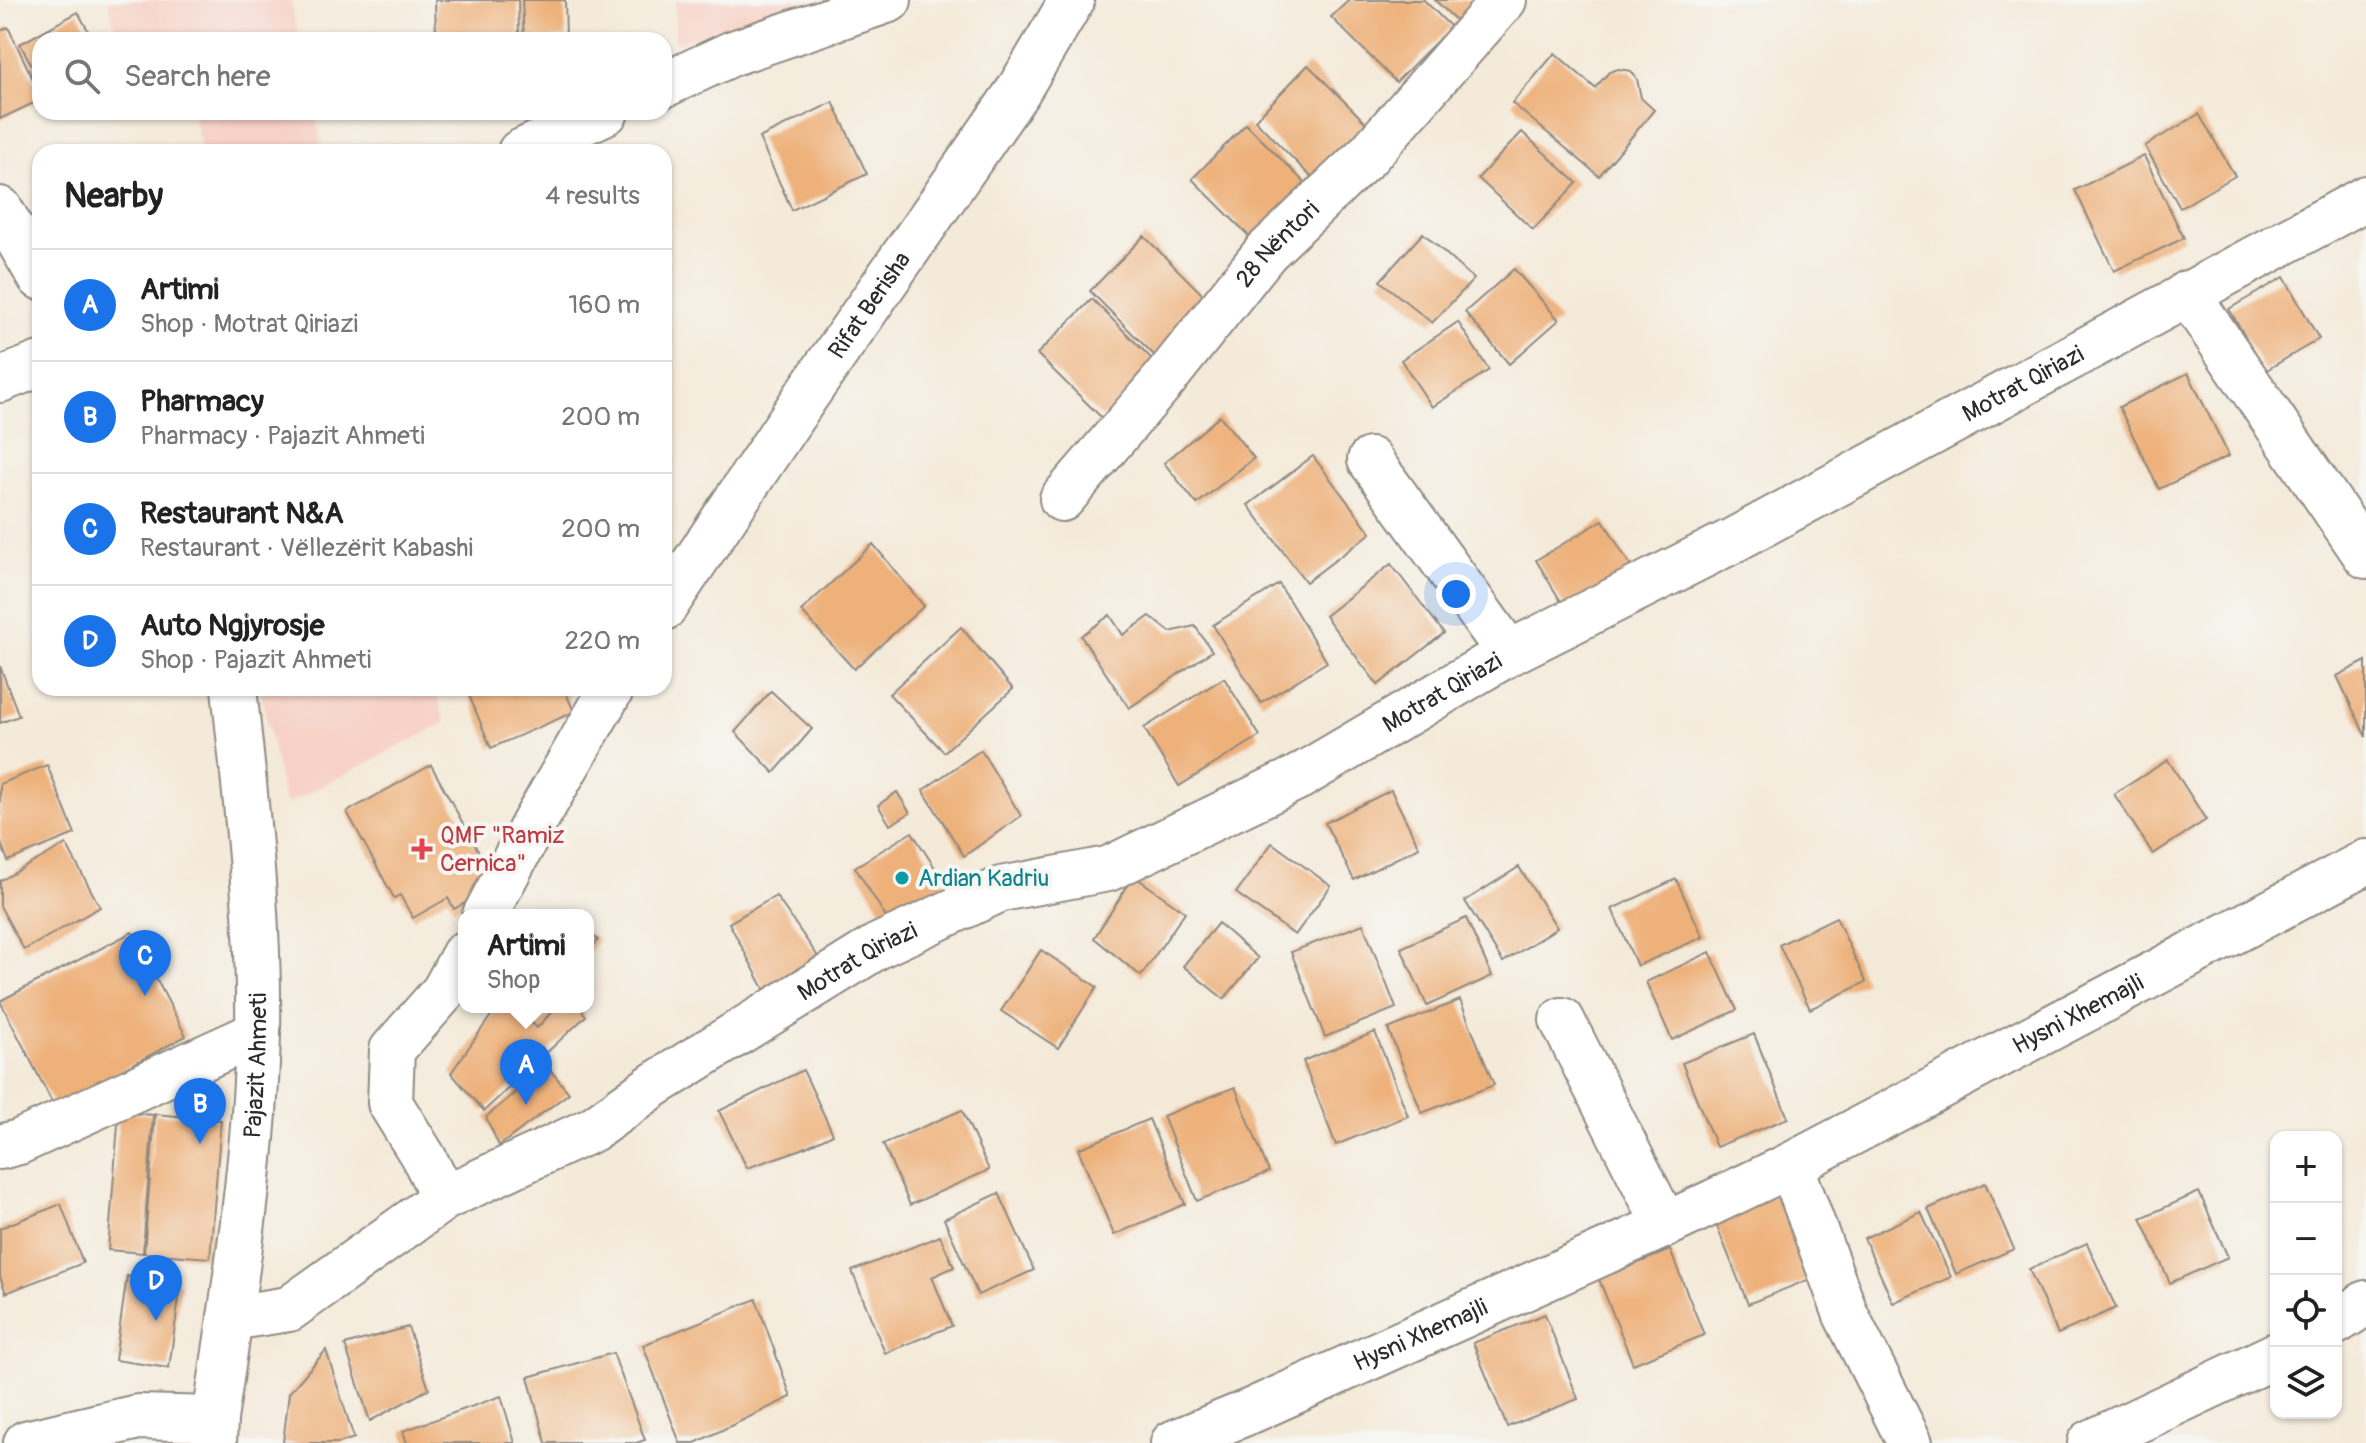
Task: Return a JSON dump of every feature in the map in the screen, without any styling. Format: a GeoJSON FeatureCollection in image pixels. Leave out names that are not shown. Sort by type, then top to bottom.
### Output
{"type":"FeatureCollection","features":[{"type":"Feature","properties":{"kind":"street"},"geometry":{"type":"LineString","coordinates":[[672,81],[733,53],[889,0]]}},
{"type":"Feature","properties":{"kind":"street","name":"Rifat Berisha"},"geometry":{"type":"LineString","coordinates":[[672,596],[830,361],[1018,91],[1072,0]]}},
{"type":"Feature","properties":{"kind":"street","name":"28 Nëntori"},"geometry":{"type":"LineString","coordinates":[[1062,499],[1164,380],[1266,252],[1369,154],[1504,0]]}},
{"type":"Feature","properties":{"kind":"street"},"geometry":{"type":"LineString","coordinates":[[537,144],[589,120]]}},
{"type":"Feature","properties":{"kind":"street","name":"Motrat Qiriazi"},"geometry":{"type":"LineString","coordinates":[[230,1318],[289,1309],[444,1198],[593,1129],[654,1085],[878,946],[1001,889],[1108,869],[1299,777],[1509,653],[1746,534],[2366,198]]}},
{"type":"Feature","properties":{"kind":"street"},"geometry":{"type":"LineString","coordinates":[[0,209],[32,263]]}},
{"type":"Feature","properties":{"kind":"street"},"geometry":{"type":"LineString","coordinates":[[2187,293],[2366,556]]}},
{"type":"Feature","properties":{"kind":"street"},"geometry":{"type":"LineString","coordinates":[[0,380],[32,367]]}},
{"type":"Feature","properties":{"kind":"street","name":"Motrat Qiriazi"},"geometry":{"type":"LineString","coordinates":[[1370,460],[1509,653]]}},
{"type":"Feature","properties":{"kind":"street","name":"Pajazit Ahmeti"},"geometry":{"type":"LineString","coordinates":[[215,1431],[250,1157],[258,1033],[255,892],[235,696]]}},
{"type":"Feature","properties":{"kind":"street"},"geometry":{"type":"LineString","coordinates":[[488,909],[541,809],[607,696]]}},
{"type":"Feature","properties":{"kind":"street","name":"Hysni Xhemajli"},"geometry":{"type":"LineString","coordinates":[[1173,1443],[1665,1225],[1791,1165],[2366,862]]}},
{"type":"Feature","properties":{"kind":"street"},"geometry":{"type":"LineString","coordinates":[[444,1198],[390,1103],[392,1050],[444,991],[458,965]]}},
{"type":"Feature","properties":{"kind":"street"},"geometry":{"type":"LineString","coordinates":[[1562,1020],[1665,1225]]}},
{"type":"Feature","properties":{"kind":"street"},"geometry":{"type":"LineString","coordinates":[[0,1147],[19,1142],[258,1033]]}},
{"type":"Feature","properties":{"kind":"street"},"geometry":{"type":"LineString","coordinates":[[1791,1165],[1846,1315],[1910,1443]]}},
{"type":"Feature","properties":{"kind":"street"},"geometry":{"type":"LineString","coordinates":[[2342,1318],[2366,1303]]}},
{"type":"Feature","properties":{"kind":"street"},"geometry":{"type":"LineString","coordinates":[[2090,1443],[2270,1358]]}},
{"type":"Feature","properties":{"kind":"street"},"geometry":{"type":"LineString","coordinates":[[26,1443],[138,1417],[215,1431]]}},
{"type":"Feature","properties":{"kind":"shaded area"},"geometry":{"type":"Polygon","coordinates":[[[108,0],[290,0],[297,32],[116,32],[108,0]]]}},
{"type":"Feature","properties":{"kind":"shaded area"},"geometry":{"type":"Polygon","coordinates":[[[675,0],[801,0],[675,44],[675,0]]]}},
{"type":"Feature","properties":{"kind":"shaded area"},"geometry":{"type":"Polygon","coordinates":[[[194,120],[317,120],[321,144],[200,144],[194,120]]]}},
{"type":"Feature","properties":{"kind":"shaded area"},"geometry":{"type":"Polygon","coordinates":[[[262,696],[437,696],[445,723],[285,805],[262,696]]]}},
{"type":"Feature","properties":{"kind":"building"},"geometry":{"type":"Polygon","coordinates":[[[435,0],[518,0],[519,32],[436,32],[435,0]]]}},
{"type":"Feature","properties":{"kind":"building"},"geometry":{"type":"Polygon","coordinates":[[[522,0],[565,0],[566,32],[524,32],[522,0]]]}},
{"type":"Feature","properties":{"kind":"building"},"geometry":{"type":"Polygon","coordinates":[[[1349,0],[1424,0],[1451,27],[1396,82],[1331,17],[1349,0]]]}},
{"type":"Feature","properties":{"kind":"building"},"geometry":{"type":"Polygon","coordinates":[[[1435,0],[1489,0],[1463,27],[1435,0]]]}},
{"type":"Feature","properties":{"kind":"building"},"geometry":{"type":"Polygon","coordinates":[[[78,12],[89,32],[42,32],[78,12]]]}},
{"type":"Feature","properties":{"kind":"building"},"geometry":{"type":"Polygon","coordinates":[[[8,27],[32,77],[32,104],[0,119],[0,31],[8,27]]]}},
{"type":"Feature","properties":{"kind":"building"},"geometry":{"type":"Polygon","coordinates":[[[32,37],[32,66],[20,44],[32,37]]]}},
{"type":"Feature","properties":{"kind":"building"},"geometry":{"type":"Polygon","coordinates":[[[1555,53],[1595,88],[1609,72],[1618,69],[1631,71],[1637,79],[1641,98],[1654,110],[1599,176],[1512,103],[1555,53]]]}},
{"type":"Feature","properties":{"kind":"building"},"geometry":{"type":"Polygon","coordinates":[[[1308,65],[1373,130],[1319,185],[1255,120],[1308,65]]]}},
{"type":"Feature","properties":{"kind":"building"},"geometry":{"type":"Polygon","coordinates":[[[833,102],[867,174],[792,210],[759,138],[833,102]]]}},
{"type":"Feature","properties":{"kind":"building"},"geometry":{"type":"Polygon","coordinates":[[[2199,114],[2235,176],[2180,208],[2145,146],[2199,114]]]}},
{"type":"Feature","properties":{"kind":"building"},"geometry":{"type":"Polygon","coordinates":[[[1246,124],[1310,188],[1256,243],[1192,179],[1246,124]]]}},
{"type":"Feature","properties":{"kind":"building"},"geometry":{"type":"Polygon","coordinates":[[[1522,132],[1577,183],[1533,230],[1478,178],[1522,132]]]}},
{"type":"Feature","properties":{"kind":"building"},"geometry":{"type":"Polygon","coordinates":[[[2144,156],[2184,238],[2114,271],[2075,190],[2144,156]]]}},
{"type":"Feature","properties":{"kind":"building"},"geometry":{"type":"Polygon","coordinates":[[[1423,233],[1474,279],[1432,323],[1380,281],[1423,233]]]}},
{"type":"Feature","properties":{"kind":"building"},"geometry":{"type":"Polygon","coordinates":[[[1144,236],[1208,300],[1155,356],[1090,291],[1144,236]]]}},
{"type":"Feature","properties":{"kind":"building"},"geometry":{"type":"Polygon","coordinates":[[[1514,269],[1559,320],[1509,364],[1465,312],[1514,269]]]}},
{"type":"Feature","properties":{"kind":"building"},"geometry":{"type":"Polygon","coordinates":[[[2284,277],[2319,339],[2265,371],[2229,309],[2284,277]]]}},
{"type":"Feature","properties":{"kind":"building"},"geometry":{"type":"Polygon","coordinates":[[[1092,299],[1156,363],[1102,418],[1037,354],[1092,299]]]}},
{"type":"Feature","properties":{"kind":"building"},"geometry":{"type":"Polygon","coordinates":[[[1458,322],[1489,370],[1432,407],[1401,360],[1458,322]]]}},
{"type":"Feature","properties":{"kind":"building"},"geometry":{"type":"Polygon","coordinates":[[[2188,373],[2229,456],[2159,489],[2119,407],[2188,373]]]}},
{"type":"Feature","properties":{"kind":"building"},"geometry":{"type":"Polygon","coordinates":[[[1220,416],[1254,458],[1197,504],[1164,463],[1220,416]]]}},
{"type":"Feature","properties":{"kind":"building"},"geometry":{"type":"Polygon","coordinates":[[[1313,456],[1371,533],[1306,582],[1248,505],[1313,456]]]}},
{"type":"Feature","properties":{"kind":"building"},"geometry":{"type":"Polygon","coordinates":[[[1603,520],[1633,570],[1566,610],[1536,560],[1603,520]]]}},
{"type":"Feature","properties":{"kind":"building"},"geometry":{"type":"Polygon","coordinates":[[[873,544],[924,606],[854,669],[801,611],[873,544]]]}},
{"type":"Feature","properties":{"kind":"building"},"geometry":{"type":"Polygon","coordinates":[[[1391,564],[1444,633],[1378,685],[1325,616],[1391,564]]]}},
{"type":"Feature","properties":{"kind":"building"},"geometry":{"type":"Polygon","coordinates":[[[1279,584],[1327,662],[1261,703],[1213,625],[1279,584]]]}},
{"type":"Feature","properties":{"kind":"building"},"geometry":{"type":"Polygon","coordinates":[[[1110,615],[1123,635],[1150,616],[1170,632],[1195,626],[1212,651],[1129,708],[1081,636],[1110,615]]]}},
{"type":"Feature","properties":{"kind":"building"},"geometry":{"type":"Polygon","coordinates":[[[961,627],[1013,689],[944,752],[889,694],[961,627]]]}},
{"type":"Feature","properties":{"kind":"building"},"geometry":{"type":"Polygon","coordinates":[[[2366,661],[2366,737],[2337,676],[2366,661]]]}},
{"type":"Feature","properties":{"kind":"building"},"geometry":{"type":"Polygon","coordinates":[[[0,666],[19,716],[0,723],[0,666]]]}},
{"type":"Feature","properties":{"kind":"building"},"geometry":{"type":"Polygon","coordinates":[[[1224,678],[1260,736],[1179,786],[1144,728],[1224,678]]]}},
{"type":"Feature","properties":{"kind":"building"},"geometry":{"type":"Polygon","coordinates":[[[771,691],[812,729],[774,773],[735,732],[771,691]]]}},
{"type":"Feature","properties":{"kind":"building"},"geometry":{"type":"Polygon","coordinates":[[[469,696],[567,696],[574,712],[491,748],[469,696]]]}},
{"type":"Feature","properties":{"kind":"building"},"geometry":{"type":"Polygon","coordinates":[[[981,750],[1021,816],[964,856],[923,790],[981,750]]]}},
{"type":"Feature","properties":{"kind":"building"},"geometry":{"type":"Polygon","coordinates":[[[2168,760],[2206,820],[2153,854],[2114,794],[2168,760]]]}},
{"type":"Feature","properties":{"kind":"building"},"geometry":{"type":"Polygon","coordinates":[[[47,765],[75,834],[8,861],[0,841],[0,784],[47,765]]]}},
{"type":"Feature","properties":{"kind":"building","name":"QMF \"Ramiz Cernica\""},"geometry":{"type":"Polygon","coordinates":[[[431,765],[497,885],[454,909],[448,898],[413,918],[400,895],[394,898],[347,812],[431,765]]]}},
{"type":"Feature","properties":{"kind":"building"},"geometry":{"type":"Polygon","coordinates":[[[1391,790],[1419,847],[1354,880],[1325,823],[1391,790]]]}},
{"type":"Feature","properties":{"kind":"building"},"geometry":{"type":"Polygon","coordinates":[[[897,792],[910,813],[890,825],[878,805],[897,792]]]}},
{"type":"Feature","properties":{"kind":"building","name":"Ardian Kadriu"},"geometry":{"type":"Polygon","coordinates":[[[912,832],[949,890],[889,922],[855,867],[912,832]]]}},
{"type":"Feature","properties":{"kind":"building"},"geometry":{"type":"Polygon","coordinates":[[[1272,843],[1331,886],[1295,935],[1236,893],[1272,843]]]}},
{"type":"Feature","properties":{"kind":"building"},"geometry":{"type":"Polygon","coordinates":[[[66,844],[100,907],[24,950],[0,906],[0,881],[66,844]]]}},
{"type":"Feature","properties":{"kind":"building"},"geometry":{"type":"Polygon","coordinates":[[[1519,867],[1557,928],[1503,962],[1465,901],[1519,867]]]}},
{"type":"Feature","properties":{"kind":"building"},"geometry":{"type":"Polygon","coordinates":[[[1134,876],[1185,912],[1141,976],[1094,938],[1134,876]]]}},
{"type":"Feature","properties":{"kind":"building"},"geometry":{"type":"Polygon","coordinates":[[[1676,879],[1703,937],[1637,966],[1612,909],[1676,879]]]}},
{"type":"Feature","properties":{"kind":"building"},"geometry":{"type":"Polygon","coordinates":[[[776,896],[819,958],[767,994],[729,923],[776,896]]]}},
{"type":"Feature","properties":{"kind":"building"},"geometry":{"type":"Polygon","coordinates":[[[1836,917],[1866,982],[1810,1009],[1779,945],[1836,917]]]}},
{"type":"Feature","properties":{"kind":"building"},"geometry":{"type":"Polygon","coordinates":[[[1466,918],[1492,976],[1427,1006],[1401,948],[1466,918]]]}},
{"type":"Feature","properties":{"kind":"building"},"geometry":{"type":"Polygon","coordinates":[[[1218,923],[1258,958],[1224,999],[1183,966],[1218,923]]]}},
{"type":"Feature","properties":{"kind":"building"},"geometry":{"type":"Polygon","coordinates":[[[1363,924],[1396,1008],[1325,1037],[1291,952],[1363,924]]]}},
{"type":"Feature","properties":{"kind":"building"},"geometry":{"type":"Polygon","coordinates":[[[132,932],[186,1036],[54,1106],[0,1001],[132,932]]]}},
{"type":"Feature","properties":{"kind":"building"},"geometry":{"type":"Polygon","coordinates":[[[1041,950],[1097,987],[1058,1048],[1001,1011],[1041,950]]]}},
{"type":"Feature","properties":{"kind":"building"},"geometry":{"type":"Polygon","coordinates":[[[1710,952],[1737,1010],[1672,1040],[1646,982],[1710,952]]]}},
{"type":"Feature","properties":{"kind":"building"},"geometry":{"type":"Polygon","coordinates":[[[1460,1000],[1494,1085],[1422,1113],[1388,1029],[1460,1000]]]}},
{"type":"Feature","properties":{"kind":"building"},"geometry":{"type":"Polygon","coordinates":[[[493,1013],[522,1013],[537,1028],[551,1013],[584,1013],[586,1016],[484,1111],[451,1073],[493,1013]]]}},
{"type":"Feature","properties":{"kind":"building"},"geometry":{"type":"Polygon","coordinates":[[[1375,1032],[1408,1116],[1336,1145],[1303,1061],[1375,1032]]]}},
{"type":"Feature","properties":{"kind":"building"},"geometry":{"type":"Polygon","coordinates":[[[1754,1034],[1788,1118],[1716,1147],[1682,1063],[1754,1034]]]}},
{"type":"Feature","properties":{"kind":"building"},"geometry":{"type":"Polygon","coordinates":[[[547,1066],[569,1093],[499,1146],[486,1117],[547,1066]]]}},
{"type":"Feature","properties":{"kind":"building"},"geometry":{"type":"Polygon","coordinates":[[[803,1070],[833,1134],[802,1149],[747,1168],[719,1111],[803,1070]]]}},
{"type":"Feature","properties":{"kind":"building"},"geometry":{"type":"Polygon","coordinates":[[[1235,1087],[1269,1172],[1197,1201],[1163,1116],[1235,1087]]]}},
{"type":"Feature","properties":{"kind":"building"},"geometry":{"type":"Polygon","coordinates":[[[962,1110],[989,1170],[910,1205],[883,1144],[962,1110]]]}},
{"type":"Feature","properties":{"kind":"building"},"geometry":{"type":"Polygon","coordinates":[[[119,1112],[153,1115],[143,1253],[108,1250],[119,1112]]]}},
{"type":"Feature","properties":{"kind":"building"},"geometry":{"type":"Polygon","coordinates":[[[155,1114],[221,1120],[210,1258],[144,1253],[155,1114]]]}},
{"type":"Feature","properties":{"kind":"building"},"geometry":{"type":"Polygon","coordinates":[[[1149,1119],[1185,1204],[1114,1235],[1078,1149],[1149,1119]]]}},
{"type":"Feature","properties":{"kind":"building"},"geometry":{"type":"Polygon","coordinates":[[[1985,1183],[2014,1249],[1956,1274],[1928,1209],[1985,1183]]]}},
{"type":"Feature","properties":{"kind":"building"},"geometry":{"type":"Polygon","coordinates":[[[1786,1190],[1820,1275],[1748,1304],[1714,1219],[1786,1190]]]}},
{"type":"Feature","properties":{"kind":"building"},"geometry":{"type":"Polygon","coordinates":[[[2199,1192],[2228,1257],[2170,1283],[2141,1218],[2199,1192]]]}},
{"type":"Feature","properties":{"kind":"building"},"geometry":{"type":"Polygon","coordinates":[[[999,1193],[1034,1270],[978,1295],[944,1219],[999,1193]]]}},
{"type":"Feature","properties":{"kind":"building"},"geometry":{"type":"Polygon","coordinates":[[[61,1204],[83,1263],[6,1293],[0,1277],[0,1228],[61,1204]]]}},
{"type":"Feature","properties":{"kind":"building"},"geometry":{"type":"Polygon","coordinates":[[[1921,1212],[1951,1277],[1893,1303],[1864,1238],[1921,1212]]]}},
{"type":"Feature","properties":{"kind":"building"},"geometry":{"type":"Polygon","coordinates":[[[940,1236],[954,1267],[932,1277],[952,1326],[885,1353],[852,1271],[940,1236]]]}},
{"type":"Feature","properties":{"kind":"building"},"geometry":{"type":"Polygon","coordinates":[[[2087,1243],[2116,1308],[2058,1334],[2029,1269],[2087,1243]]]}},
{"type":"Feature","properties":{"kind":"building"},"geometry":{"type":"Polygon","coordinates":[[[1670,1250],[1704,1335],[1633,1364],[1599,1279],[1670,1250]]]}},
{"type":"Feature","properties":{"kind":"building"},"geometry":{"type":"Polygon","coordinates":[[[127,1276],[181,1284],[169,1368],[115,1360],[127,1276]]]}},
{"type":"Feature","properties":{"kind":"building"},"geometry":{"type":"Polygon","coordinates":[[[756,1299],[791,1397],[695,1443],[680,1443],[643,1345],[756,1299]]]}},
{"type":"Feature","properties":{"kind":"building"},"geometry":{"type":"Polygon","coordinates":[[[1545,1314],[1578,1399],[1507,1427],[1473,1343],[1545,1314]]]}},
{"type":"Feature","properties":{"kind":"building"},"geometry":{"type":"Polygon","coordinates":[[[408,1327],[429,1389],[370,1421],[345,1345],[408,1327]]]}},
{"type":"Feature","properties":{"kind":"building"},"geometry":{"type":"Polygon","coordinates":[[[326,1350],[354,1438],[339,1443],[283,1443],[289,1393],[326,1350]]]}},
{"type":"Feature","properties":{"kind":"building"},"geometry":{"type":"Polygon","coordinates":[[[613,1353],[645,1440],[636,1443],[546,1443],[528,1377],[613,1353]]]}},
{"type":"Feature","properties":{"kind":"building"},"geometry":{"type":"Polygon","coordinates":[[[501,1396],[515,1443],[407,1443],[403,1431],[501,1396]]]}},
{"type":"Feature","properties":{"kind":"place","name":"QMF \"Ramiz Cernica\""},"geometry":{"type":"Point","coordinates":[422,849]}},
{"type":"Feature","properties":{"kind":"place","name":"Ardian Kadriu"},"geometry":{"type":"Point","coordinates":[902,878]}},
{"type":"Feature","properties":{"kind":"place","name":"Restaurant N&A"},"geometry":{"type":"Point","coordinates":[145,996]}},
{"type":"Feature","properties":{"kind":"place","name":"Artimi"},"geometry":{"type":"Point","coordinates":[526,1105]}},
{"type":"Feature","properties":{"kind":"place","name":"Pharmacy"},"geometry":{"type":"Point","coordinates":[200,1144]}},
{"type":"Feature","properties":{"kind":"place","name":"Auto Ngjyrosje"},"geometry":{"type":"Point","coordinates":[156,1321]}}]}
